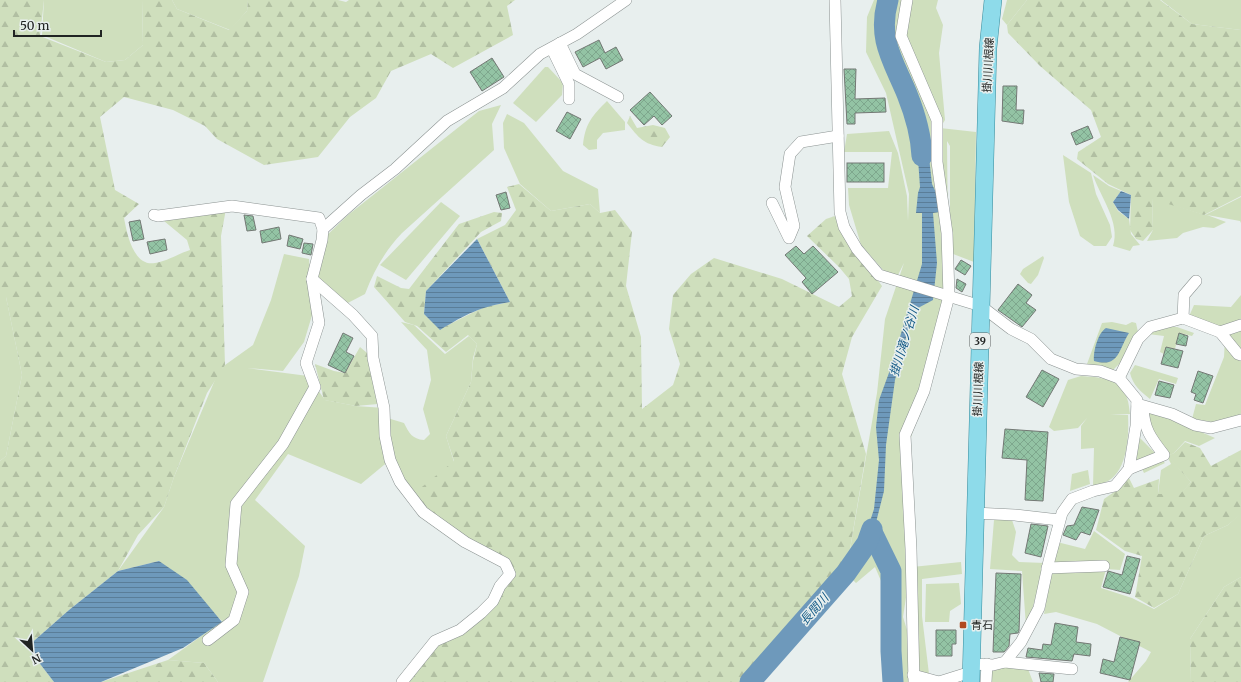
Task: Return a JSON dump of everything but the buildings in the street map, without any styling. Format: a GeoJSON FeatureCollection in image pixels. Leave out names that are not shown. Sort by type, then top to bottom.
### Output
{"type":"FeatureCollection","features":[{"type":"Feature","properties":{"kind":"main road","name":"掛川川根線"},"geometry":{"type":"LineString","coordinates":[[975,670],[974,513],[988,48],[993,0]]}},
{"type":"Feature","properties":{"kind":"street"},"geometry":{"type":"LineString","coordinates":[[323,229],[361,195],[395,168],[447,121],[503,88],[533,59],[577,34],[626,0]]}},
{"type":"Feature","properties":{"kind":"street"},"geometry":{"type":"LineString","coordinates":[[835,0],[840,212],[844,227],[857,249],[879,275],[981,306],[1011,329],[1031,340],[1051,359],[1076,369],[1100,371],[1119,378],[1140,405],[1144,422],[1150,436],[1164,455],[1129,469],[1115,486],[1093,491],[1072,499],[1059,520],[1047,568],[1040,608],[1021,642],[1004,662]]}},
{"type":"Feature","properties":{"kind":"street"},"geometry":{"type":"LineString","coordinates":[[907,0],[901,36],[936,120],[937,162],[947,233],[949,296],[924,391],[905,435],[911,549],[914,678],[939,682],[1004,662],[1072,669]]}},
{"type":"Feature","properties":{"kind":"street"},"geometry":{"type":"LineString","coordinates":[[556,46],[575,74],[618,97]]}},
{"type":"Feature","properties":{"kind":"street"},"geometry":{"type":"LineString","coordinates":[[556,46],[569,84],[569,99]]}},
{"type":"Feature","properties":{"kind":"street"},"geometry":{"type":"LineString","coordinates":[[772,203],[789,238],[794,226],[786,187],[790,154],[801,142],[838,136]]}},
{"type":"Feature","properties":{"kind":"street"},"geometry":{"type":"LineString","coordinates":[[154,215],[165,215],[232,206],[319,218],[323,229],[322,240],[312,279],[319,323],[306,363],[315,387],[283,444],[236,504],[231,565],[243,592],[234,620],[208,640]]}},
{"type":"Feature","properties":{"kind":"street"},"geometry":{"type":"LineString","coordinates":[[312,279],[353,315],[372,336],[372,358],[384,408],[385,436],[390,460],[400,482],[423,512],[466,542],[505,563],[510,574],[500,586],[493,601],[460,630],[435,641],[402,682]]}},
{"type":"Feature","properties":{"kind":"street"},"geometry":{"type":"LineString","coordinates":[[1183,318],[1184,295],[1196,281]]}},
{"type":"Feature","properties":{"kind":"street"},"geometry":{"type":"LineString","coordinates":[[1119,378],[1138,339],[1150,327],[1183,318],[1220,332],[1238,354],[1241,355]]}},
{"type":"Feature","properties":{"kind":"street"},"geometry":{"type":"LineString","coordinates":[[1220,332],[1241,325]]}},
{"type":"Feature","properties":{"kind":"street"},"geometry":{"type":"LineString","coordinates":[[1140,405],[1172,414],[1195,426],[1211,428],[1241,420]]}},
{"type":"Feature","properties":{"kind":"street"},"geometry":{"type":"LineString","coordinates":[[1129,469],[1140,405]]}},
{"type":"Feature","properties":{"kind":"street"},"geometry":{"type":"LineString","coordinates":[[974,513],[1015,515],[1059,520]]}},
{"type":"Feature","properties":{"kind":"street"},"geometry":{"type":"LineString","coordinates":[[1047,568],[1104,566]]}},
{"type":"Feature","properties":{"kind":"street"},"geometry":{"type":"LineString","coordinates":[[975,670],[986,682]]}},
{"type":"Feature","properties":{"kind":"green space"},"geometry":{"type":"Polygon","coordinates":[[[0,0],[44,0],[40,36],[106,62],[125,60],[143,45],[142,0],[172,0],[177,9],[229,30],[247,11],[248,0],[338,0],[346,2],[349,0],[515,0],[507,6],[513,35],[453,68],[431,54],[391,71],[376,98],[350,117],[318,157],[264,165],[217,139],[205,126],[173,110],[124,97],[100,117],[115,190],[139,204],[124,218],[132,248],[141,260],[147,263],[155,263],[190,250],[187,240],[158,216],[226,209],[221,236],[225,365],[207,393],[174,477],[164,507],[138,535],[118,571],[69,610],[27,647],[54,682],[0,682],[0,461],[6,456],[22,375],[6,297],[0,297],[0,0]]]}},
{"type":"Feature","properties":{"kind":"green space"},"geometry":{"type":"Polygon","coordinates":[[[44,0],[142,0],[143,45],[125,60],[106,62],[42,35],[44,0]]]}},
{"type":"Feature","properties":{"kind":"green space"},"geometry":{"type":"Polygon","coordinates":[[[172,0],[248,0],[247,11],[230,30],[177,9],[172,0]]]}},
{"type":"Feature","properties":{"kind":"green space"},"geometry":{"type":"Polygon","coordinates":[[[874,0],[938,0],[936,8],[943,25],[939,53],[945,120],[940,128],[976,132],[974,262],[948,252],[949,296],[936,350],[910,441],[911,565],[903,617],[907,630],[907,610],[912,567],[961,562],[962,574],[922,579],[922,616],[929,674],[914,682],[883,682],[885,590],[875,567],[856,583],[846,573],[877,393],[885,319],[904,263],[898,275],[884,271],[861,245],[849,205],[848,188],[888,188],[892,152],[844,152],[847,134],[889,131],[898,153],[907,196],[908,221],[909,194],[886,93],[866,52],[867,17],[874,0]],[[947,141],[948,244],[950,217],[950,146],[947,141]]]}},
{"type":"Feature","properties":{"kind":"green space"},"geometry":{"type":"Polygon","coordinates":[[[1007,0],[1027,0],[1007,25],[1002,19],[1007,0]]]}},
{"type":"Feature","properties":{"kind":"green space"},"geometry":{"type":"Polygon","coordinates":[[[1027,0],[1160,0],[1192,24],[1241,30],[1241,196],[1204,215],[1152,199],[1153,230],[1143,241],[1136,239],[1130,230],[1131,195],[1108,184],[1077,159],[1078,152],[1101,137],[1091,110],[1040,66],[1008,33],[1007,25],[1027,0]]]}},
{"type":"Feature","properties":{"kind":"green space"},"geometry":{"type":"Polygon","coordinates":[[[1161,0],[1241,0],[1241,30],[1192,24],[1161,0]]]}},
{"type":"Feature","properties":{"kind":"green space"},"geometry":{"type":"Polygon","coordinates":[[[545,67],[548,67],[563,83],[562,95],[536,122],[513,103],[545,67]]]}},
{"type":"Feature","properties":{"kind":"green space"},"geometry":{"type":"Polygon","coordinates":[[[607,101],[625,122],[625,130],[603,133],[597,140],[597,149],[589,150],[583,145],[585,131],[593,116],[607,101]]]}},
{"type":"Feature","properties":{"kind":"green space"},"geometry":{"type":"Polygon","coordinates":[[[501,105],[492,124],[494,150],[402,233],[380,261],[365,294],[342,306],[312,279],[322,240],[348,215],[479,111],[501,105]]]}},
{"type":"Feature","properties":{"kind":"green space"},"geometry":{"type":"Polygon","coordinates":[[[507,114],[524,123],[563,171],[598,189],[600,213],[590,204],[551,211],[520,184],[504,148],[503,123],[507,114]]]}},
{"type":"Feature","properties":{"kind":"green space"},"geometry":{"type":"Polygon","coordinates":[[[630,116],[637,128],[653,125],[665,128],[670,137],[662,147],[642,140],[627,123],[630,116]]]}},
{"type":"Feature","properties":{"kind":"green space"},"geometry":{"type":"Polygon","coordinates":[[[1063,155],[1091,173],[1096,194],[1110,225],[1112,237],[1106,246],[1094,246],[1080,236],[1069,202],[1063,155]]]}},
{"type":"Feature","properties":{"kind":"green space"},"geometry":{"type":"Polygon","coordinates":[[[1093,175],[1109,186],[1121,191],[1113,202],[1118,211],[1129,219],[1131,234],[1140,245],[1133,246],[1130,251],[1113,246],[1115,237],[1112,219],[1093,175]]]}},
{"type":"Feature","properties":{"kind":"green space"},"geometry":{"type":"Polygon","coordinates":[[[519,184],[551,211],[590,204],[600,213],[615,210],[632,232],[626,286],[641,337],[642,409],[673,385],[680,364],[669,329],[673,295],[691,274],[714,258],[782,279],[839,307],[852,296],[849,279],[839,267],[807,236],[826,219],[838,215],[854,247],[882,286],[852,337],[842,374],[866,454],[846,573],[781,645],[742,682],[402,682],[435,641],[460,630],[511,573],[436,521],[412,495],[454,461],[446,436],[471,382],[473,361],[477,344],[468,335],[446,352],[417,326],[405,322],[374,287],[377,276],[401,288],[409,289],[459,224],[494,212],[502,213],[501,221],[481,232],[426,291],[424,314],[440,329],[484,307],[510,302],[477,239],[505,225],[516,210],[507,187],[519,184]]]}},
{"type":"Feature","properties":{"kind":"green space"},"geometry":{"type":"Polygon","coordinates":[[[1241,197],[1241,223],[1240,221],[1207,215],[1226,222],[1214,228],[1203,227],[1183,233],[1177,238],[1147,241],[1153,230],[1152,198],[1205,215],[1241,197]]]}},
{"type":"Feature","properties":{"kind":"green space"},"geometry":{"type":"Polygon","coordinates":[[[441,202],[460,216],[406,280],[380,265],[441,202]]]}},
{"type":"Feature","properties":{"kind":"green space"},"geometry":{"type":"Polygon","coordinates":[[[284,254],[309,259],[313,312],[304,342],[283,371],[247,368],[308,376],[325,400],[356,406],[384,408],[384,417],[404,423],[411,435],[424,440],[430,434],[423,409],[431,380],[427,350],[401,322],[414,325],[445,354],[469,336],[477,344],[473,358],[471,382],[446,436],[454,462],[413,495],[390,460],[361,484],[288,454],[255,500],[305,546],[299,576],[263,682],[218,682],[204,663],[168,660],[222,621],[159,561],[118,571],[164,507],[174,477],[217,375],[225,365],[253,345],[271,300],[284,254]]]}},
{"type":"Feature","properties":{"kind":"green space"},"geometry":{"type":"Polygon","coordinates":[[[1043,256],[1044,258],[1038,275],[1031,284],[1028,283],[1020,274],[1023,269],[1043,256]]]}},
{"type":"Feature","properties":{"kind":"green space"},"geometry":{"type":"Polygon","coordinates":[[[1241,295],[1241,330],[1230,330],[1241,331],[1241,354],[1235,346],[1187,321],[1194,305],[1231,307],[1241,295]]]}},
{"type":"Feature","properties":{"kind":"green space"},"geometry":{"type":"Polygon","coordinates":[[[0,297],[6,297],[22,375],[6,456],[0,461],[0,297]]]}},
{"type":"Feature","properties":{"kind":"green space"},"geometry":{"type":"Polygon","coordinates":[[[1112,322],[1126,325],[1132,322],[1136,323],[1138,332],[1121,362],[1112,371],[1087,364],[1102,323],[1112,322]]]}},
{"type":"Feature","properties":{"kind":"green space"},"geometry":{"type":"Polygon","coordinates":[[[1161,327],[1177,327],[1194,333],[1192,336],[1179,333],[1175,349],[1166,347],[1164,354],[1160,352],[1164,336],[1148,334],[1161,327]]]}},
{"type":"Feature","properties":{"kind":"green space"},"geometry":{"type":"Polygon","coordinates":[[[1225,339],[1241,361],[1241,416],[1213,422],[1192,419],[1196,404],[1205,405],[1224,357],[1225,339]]]}},
{"type":"Feature","properties":{"kind":"green space"},"geometry":{"type":"Polygon","coordinates":[[[360,347],[373,358],[378,404],[356,406],[324,400],[315,364],[334,371],[345,373],[360,347]]]}},
{"type":"Feature","properties":{"kind":"green space"},"geometry":{"type":"Polygon","coordinates":[[[1135,365],[1178,378],[1176,384],[1159,379],[1150,399],[1137,388],[1131,377],[1130,373],[1135,365]]]}},
{"type":"Feature","properties":{"kind":"green space"},"geometry":{"type":"Polygon","coordinates":[[[1081,376],[1101,378],[1120,386],[1124,391],[1129,404],[1130,414],[1110,415],[1128,415],[1126,451],[1120,469],[1115,476],[1108,481],[1093,486],[1094,448],[1081,449],[1081,426],[1087,418],[1078,428],[1054,431],[1049,427],[1068,380],[1081,376]]]}},
{"type":"Feature","properties":{"kind":"green space"},"geometry":{"type":"Polygon","coordinates":[[[1148,409],[1215,438],[1199,446],[1185,441],[1174,453],[1168,456],[1191,482],[1180,495],[1158,494],[1161,470],[1171,464],[1167,456],[1153,444],[1148,409]]]}},
{"type":"Feature","properties":{"kind":"green space"},"geometry":{"type":"Polygon","coordinates":[[[1140,438],[1165,463],[1144,473],[1140,465],[1135,463],[1140,438]]]}},
{"type":"Feature","properties":{"kind":"green space"},"geometry":{"type":"Polygon","coordinates":[[[1185,442],[1200,448],[1211,466],[1241,450],[1241,514],[1228,525],[1204,536],[1178,594],[1154,608],[1135,597],[1142,556],[1125,551],[1096,530],[1104,499],[1117,490],[1129,478],[1134,488],[1159,479],[1158,494],[1180,494],[1191,482],[1167,456],[1174,453],[1185,442]]]}},
{"type":"Feature","properties":{"kind":"green space"},"geometry":{"type":"Polygon","coordinates":[[[1088,470],[1090,484],[1070,491],[1072,474],[1088,470]]]}},
{"type":"Feature","properties":{"kind":"green space"},"geometry":{"type":"Polygon","coordinates":[[[1241,513],[1241,577],[1224,587],[1190,639],[1191,682],[1128,682],[1146,661],[1151,652],[1097,624],[1056,612],[1044,614],[1057,542],[1085,549],[1094,531],[1125,554],[1120,570],[1106,569],[1101,588],[1132,598],[1154,609],[1178,594],[1204,536],[1228,525],[1241,513]]]}},
{"type":"Feature","properties":{"kind":"green space"},"geometry":{"type":"Polygon","coordinates":[[[994,520],[1012,520],[1016,532],[1012,555],[1019,562],[1045,563],[1030,617],[1026,626],[1022,571],[990,569],[994,520]]]}},
{"type":"Feature","properties":{"kind":"green space"},"geometry":{"type":"Polygon","coordinates":[[[1241,577],[1241,682],[1191,682],[1190,639],[1224,587],[1241,577]]]}},
{"type":"Feature","properties":{"kind":"green space"},"geometry":{"type":"Polygon","coordinates":[[[959,583],[961,604],[950,611],[949,622],[925,622],[926,584],[959,583]]]}},
{"type":"Feature","properties":{"kind":"green space"},"geometry":{"type":"Polygon","coordinates":[[[168,660],[204,663],[218,682],[101,682],[168,660]]]}},
{"type":"Feature","properties":{"kind":"green space"},"geometry":{"type":"Polygon","coordinates":[[[1009,664],[1028,669],[1033,682],[985,682],[985,668],[1009,664]]]}},
{"type":"Feature","properties":{"kind":"water"},"geometry":{"type":"Polygon","coordinates":[[[885,0],[890,0],[886,9],[894,56],[906,86],[908,98],[883,38],[885,0]]]}},
{"type":"Feature","properties":{"kind":"water"},"geometry":{"type":"Polygon","coordinates":[[[922,125],[927,139],[932,184],[938,197],[940,212],[933,213],[937,263],[933,300],[918,308],[909,326],[895,380],[886,445],[884,491],[871,542],[857,561],[874,509],[879,460],[876,427],[879,400],[890,370],[922,264],[922,213],[916,213],[920,187],[916,131],[922,125]]]}},
{"type":"Feature","properties":{"kind":"water"},"geometry":{"type":"Polygon","coordinates":[[[1121,191],[1131,195],[1129,219],[1118,210],[1113,202],[1121,191]]]}},
{"type":"Feature","properties":{"kind":"water"},"geometry":{"type":"Polygon","coordinates":[[[477,239],[510,302],[490,306],[474,312],[440,330],[424,314],[426,291],[477,239]]]}},
{"type":"Feature","properties":{"kind":"water"},"geometry":{"type":"Polygon","coordinates":[[[1106,328],[1129,333],[1117,356],[1113,360],[1102,363],[1094,361],[1094,352],[1103,330],[1106,328]]]}},
{"type":"Feature","properties":{"kind":"water"},"geometry":{"type":"Polygon","coordinates":[[[159,561],[187,580],[222,622],[183,648],[101,682],[54,682],[27,647],[69,610],[118,571],[159,561]]]}},
{"type":"Feature","properties":{"kind":"waterway","name":"掛川滝ノ谷川"},"geometry":{"type":"LineString","coordinates":[[888,0],[884,26],[885,38],[892,60],[915,117],[919,132],[922,156]]}},
{"type":"Feature","properties":{"kind":"waterway","name":"長間川"},"geometry":{"type":"LineString","coordinates":[[750,682],[846,573],[867,543],[872,529]]}},
{"type":"Feature","properties":{"kind":"waterway","name":"掛川滝ノ谷川"},"geometry":{"type":"LineString","coordinates":[[872,532],[891,571],[891,651],[893,682]]}},
{"type":"Feature","properties":{"kind":"place","name":"青石"},"geometry":{"type":"Point","coordinates":[963,625]}}]}
